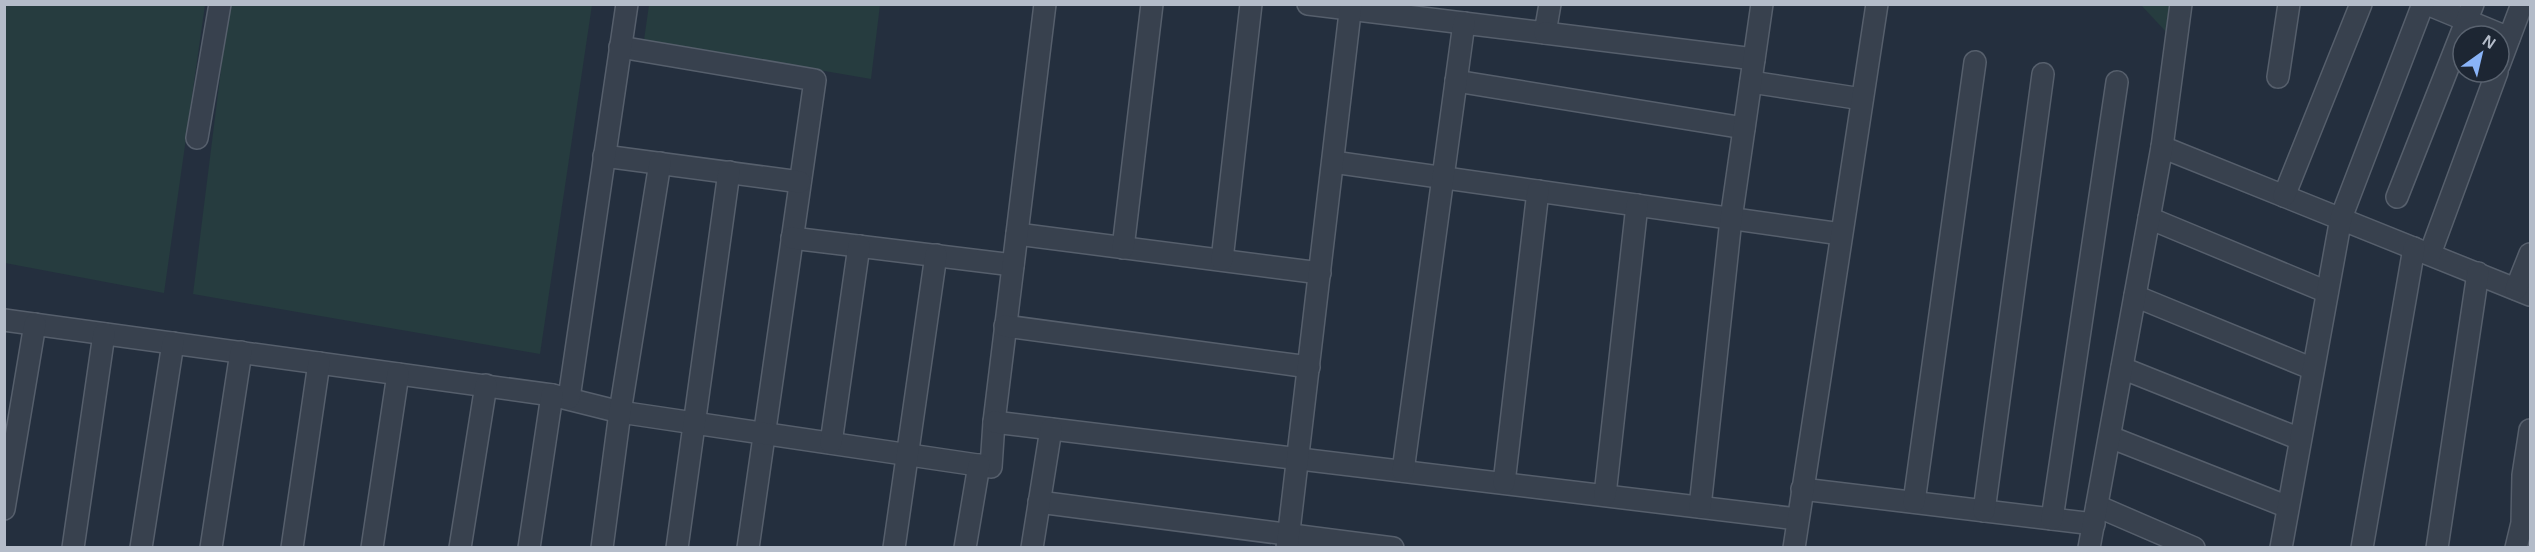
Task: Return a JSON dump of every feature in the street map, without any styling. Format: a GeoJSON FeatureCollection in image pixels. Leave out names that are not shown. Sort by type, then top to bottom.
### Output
{"type":"FeatureCollection","features":[{"type":"Feature","properties":{"kind":"street"},"geometry":{"type":"LineString","coordinates":[[197,138],[220,4]]}},
{"type":"Feature","properties":{"kind":"street"},"geometry":{"type":"LineString","coordinates":[[530,548],[561,397],[604,156],[627,4]]}},
{"type":"Feature","properties":{"kind":"street"},"geometry":{"type":"LineString","coordinates":[[4,320],[486,385],[561,397],[620,412],[991,466],[1005,326],[1045,4]]}},
{"type":"Feature","properties":{"kind":"street"},"geometry":{"type":"LineString","coordinates":[[1124,248],[1152,4]]}},
{"type":"Feature","properties":{"kind":"street"},"geometry":{"type":"LineString","coordinates":[[1222,260],[1251,4]]}},
{"type":"Feature","properties":{"kind":"street"},"geometry":{"type":"LineString","coordinates":[[1308,4],[1351,7],[1754,60]]}},
{"type":"Feature","properties":{"kind":"street"},"geometry":{"type":"LineString","coordinates":[[1545,33],[1550,4]]}},
{"type":"Feature","properties":{"kind":"street"},"geometry":{"type":"LineString","coordinates":[[1700,507],[1731,219],[1762,4]]}},
{"type":"Feature","properties":{"kind":"street"},"geometry":{"type":"LineString","coordinates":[[1798,547],[1797,519],[1877,4]]}},
{"type":"Feature","properties":{"kind":"street"},"geometry":{"type":"LineString","coordinates":[[2090,548],[2162,147],[2181,4]]}},
{"type":"Feature","properties":{"kind":"street"},"geometry":{"type":"LineString","coordinates":[[2278,77],[2289,4]]}},
{"type":"Feature","properties":{"kind":"street"},"geometry":{"type":"LineString","coordinates":[[2284,196],[2361,4]]}},
{"type":"Feature","properties":{"kind":"street"},"geometry":{"type":"LineString","coordinates":[[2281,548],[2341,218],[2425,4],[2470,13],[2487,24]]}},
{"type":"Feature","properties":{"kind":"street"},"geometry":{"type":"LineString","coordinates":[[2511,33],[2522,4]]}},
{"type":"Feature","properties":{"kind":"street"},"geometry":{"type":"LineString","coordinates":[[1288,541],[1351,7]]}},
{"type":"Feature","properties":{"kind":"street"},"geometry":{"type":"LineString","coordinates":[[2397,197],[2470,13]]}},
{"type":"Feature","properties":{"kind":"street"},"geometry":{"type":"LineString","coordinates":[[1403,471],[1464,23]]}},
{"type":"Feature","properties":{"kind":"street"},"geometry":{"type":"LineString","coordinates":[[620,47],[815,80],[748,548]]}},
{"type":"Feature","properties":{"kind":"street"},"geometry":{"type":"LineString","coordinates":[[1914,502],[1975,62]]}},
{"type":"Feature","properties":{"kind":"street"},"geometry":{"type":"LineString","coordinates":[[1984,511],[2043,74]]}},
{"type":"Feature","properties":{"kind":"street"},"geometry":{"type":"LineString","coordinates":[[1456,81],[1744,128]]}},
{"type":"Feature","properties":{"kind":"street"},"geometry":{"type":"LineString","coordinates":[[1751,82],[1862,99]]}},
{"type":"Feature","properties":{"kind":"street"},"geometry":{"type":"LineString","coordinates":[[2052,519],[2117,82]]}},
{"type":"Feature","properties":{"kind":"street"},"geometry":{"type":"LineString","coordinates":[[2362,548],[2422,251],[2491,84]]}},
{"type":"Feature","properties":{"kind":"street"},"geometry":{"type":"LineString","coordinates":[[2162,147],[2523,292],[2530,254]]}},
{"type":"Feature","properties":{"kind":"street"},"geometry":{"type":"LineString","coordinates":[[604,156],[800,182]]}},
{"type":"Feature","properties":{"kind":"street"},"geometry":{"type":"LineString","coordinates":[[1333,162],[1841,234]]}},
{"type":"Feature","properties":{"kind":"street"},"geometry":{"type":"LineString","coordinates":[[602,548],[620,412],[660,163]]}},
{"type":"Feature","properties":{"kind":"street"},"geometry":{"type":"LineString","coordinates":[[676,548],[729,172]]}},
{"type":"Feature","properties":{"kind":"street"},"geometry":{"type":"LineString","coordinates":[[1504,483],[1538,191]]}},
{"type":"Feature","properties":{"kind":"street"},"geometry":{"type":"LineString","coordinates":[[1605,495],[1637,205]]}},
{"type":"Feature","properties":{"kind":"street"},"geometry":{"type":"LineString","coordinates":[[2149,218],[2327,292]]}},
{"type":"Feature","properties":{"kind":"street"},"geometry":{"type":"LineString","coordinates":[[1017,234],[1320,273]]}},
{"type":"Feature","properties":{"kind":"street"},"geometry":{"type":"LineString","coordinates":[[792,238],[1013,265]]}},
{"type":"Feature","properties":{"kind":"street"},"geometry":{"type":"LineString","coordinates":[[831,443],[859,246]]}},
{"type":"Feature","properties":{"kind":"street"},"geometry":{"type":"LineString","coordinates":[[894,548],[936,255]]}},
{"type":"Feature","properties":{"kind":"street"},"geometry":{"type":"LineString","coordinates":[[2437,548],[2478,273]]}},
{"type":"Feature","properties":{"kind":"street"},"geometry":{"type":"LineString","coordinates":[[2135,296],[2313,369]]}},
{"type":"Feature","properties":{"kind":"street"},"geometry":{"type":"LineString","coordinates":[[4,510],[35,324]]}},
{"type":"Feature","properties":{"kind":"street"},"geometry":{"type":"LineString","coordinates":[[1005,326],[1309,367]]}},
{"type":"Feature","properties":{"kind":"street"},"geometry":{"type":"LineString","coordinates":[[72,548],[104,334]]}},
{"type":"Feature","properties":{"kind":"street"},"geometry":{"type":"LineString","coordinates":[[141,548],[173,343]]}},
{"type":"Feature","properties":{"kind":"street"},"geometry":{"type":"LineString","coordinates":[[211,548],[241,352]]}},
{"type":"Feature","properties":{"kind":"street"},"geometry":{"type":"LineString","coordinates":[[292,548],[319,363]]}},
{"type":"Feature","properties":{"kind":"street"},"geometry":{"type":"LineString","coordinates":[[2122,368],[2300,439]]}},
{"type":"Feature","properties":{"kind":"street"},"geometry":{"type":"LineString","coordinates":[[372,548],[398,374]]}},
{"type":"Feature","properties":{"kind":"street"},"geometry":{"type":"LineString","coordinates":[[460,548],[486,385]]}},
{"type":"Feature","properties":{"kind":"street"},"geometry":{"type":"LineString","coordinates":[[994,422],[1797,519]]}},
{"type":"Feature","properties":{"kind":"street"},"geometry":{"type":"LineString","coordinates":[[1032,548],[1051,429]]}},
{"type":"Feature","properties":{"kind":"street"},"geometry":{"type":"LineString","coordinates":[[2516,548],[2526,520],[2523,475],[2530,430]]}},
{"type":"Feature","properties":{"kind":"street"},"geometry":{"type":"LineString","coordinates":[[2109,437],[2288,507]]}},
{"type":"Feature","properties":{"kind":"street"},"geometry":{"type":"LineString","coordinates":[[965,548],[979,465]]}},
{"type":"Feature","properties":{"kind":"street"},"geometry":{"type":"LineString","coordinates":[[1802,489],[2052,519],[2095,515],[2194,548]]}},
{"type":"Feature","properties":{"kind":"street"},"geometry":{"type":"LineString","coordinates":[[1039,502],[1288,541],[1393,548]]}},
{"type":"Feature","properties":{"kind":"green space"},"geometry":{"type":"Polygon","coordinates":[[[4,5],[205,5],[164,293],[5,263],[4,5]]]}},
{"type":"Feature","properties":{"kind":"green space"},"geometry":{"type":"Polygon","coordinates":[[[229,5],[592,5],[540,354],[193,294],[229,5]]]}},
{"type":"Feature","properties":{"kind":"green space"},"geometry":{"type":"Polygon","coordinates":[[[649,5],[880,5],[871,79],[644,40],[649,5]]]}},
{"type":"Feature","properties":{"kind":"green space"},"geometry":{"type":"Polygon","coordinates":[[[2141,5],[2173,5],[2169,35],[2141,5]]]}}]}
